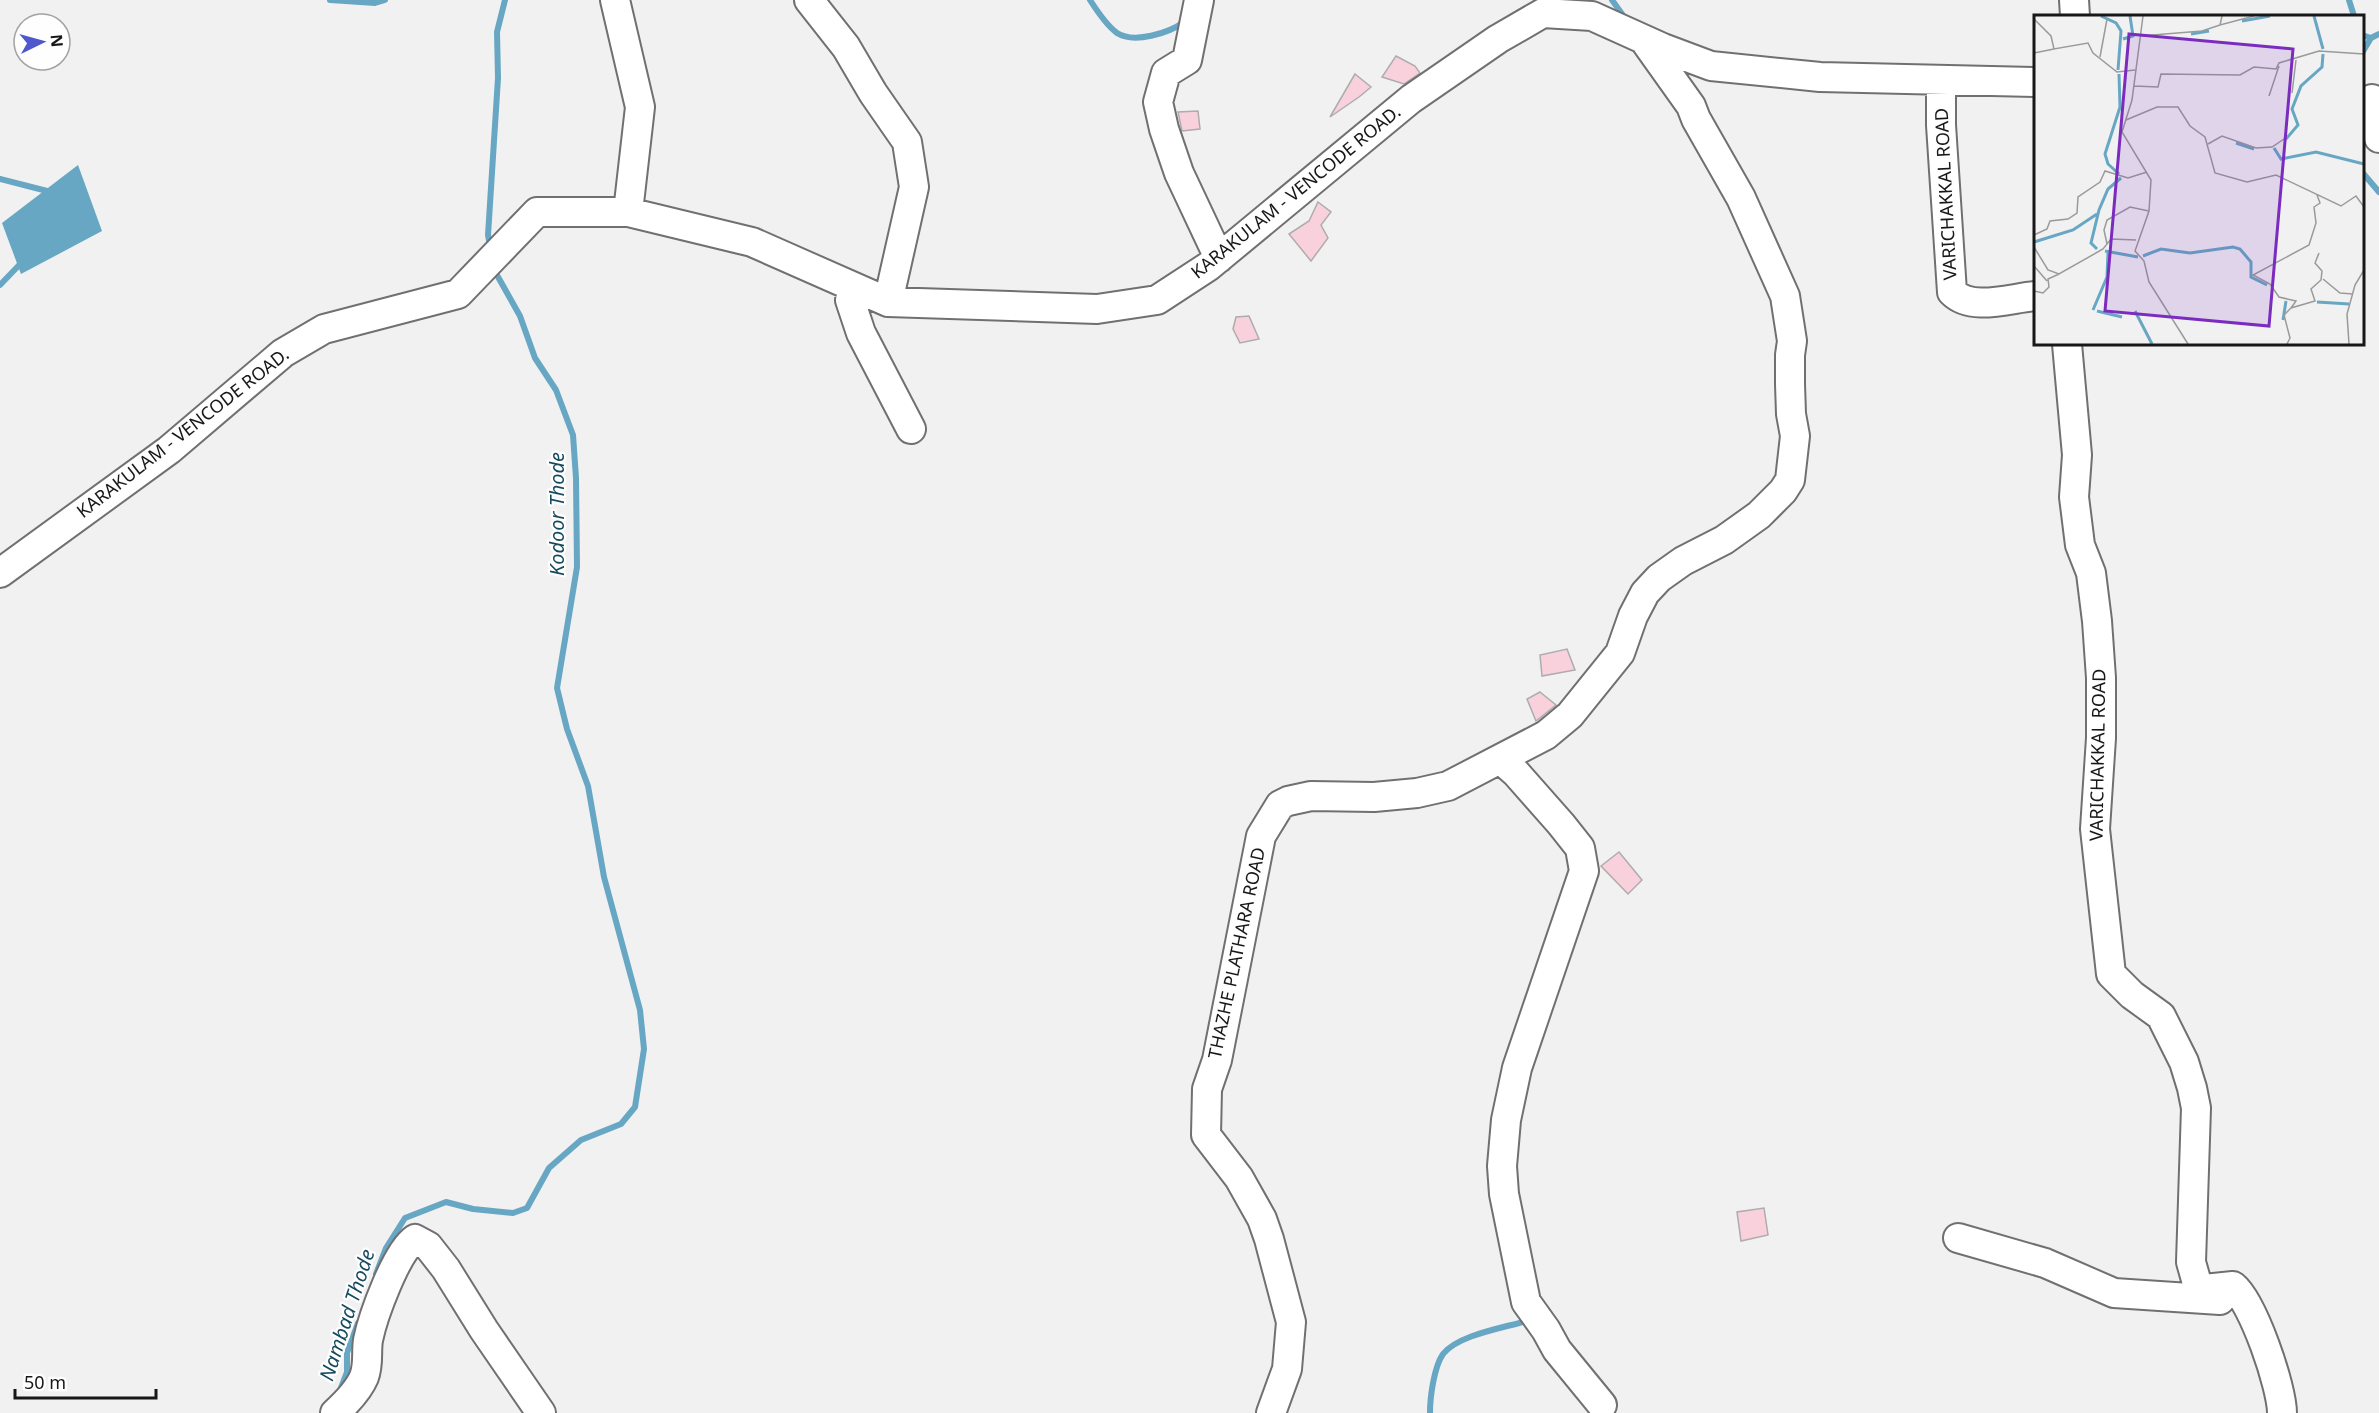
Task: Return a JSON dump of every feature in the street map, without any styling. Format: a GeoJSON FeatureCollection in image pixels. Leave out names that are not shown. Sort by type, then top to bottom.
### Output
{"type":"FeatureCollection","features":[{"type":"Feature","properties":{"kind":"street"},"geometry":{"type":"LineString","coordinates":[[615,0],[640,107],[628,212]]}},
{"type":"Feature","properties":{"kind":"street"},"geometry":{"type":"LineString","coordinates":[[809,0],[846,47],[873,93],[907,142],[914,188],[888,302]]}},
{"type":"Feature","properties":{"kind":"street"},"geometry":{"type":"LineString","coordinates":[[1197,12],[1187,60],[1166,73],[1158,102],[1179,173],[1219,258]]}},
{"type":"Feature","properties":{"kind":"street","name":"KARAKULAM - VENCODE ROAD."},"geometry":{"type":"LineString","coordinates":[[0,573],[169,450],[283,352],[324,329],[458,294],[537,212],[628,212],[752,242],[888,302],[1097,309],[1157,300],[1219,258],[1411,99],[1498,39],[1543,13],[1592,16],[1711,66],[1820,77],[2034,82]]}},
{"type":"Feature","properties":{"kind":"street","name":"THAZHE PLATHARA ROAD"},"geometry":{"type":"LineString","coordinates":[[1271,1413],[1287,1369],[1291,1322],[1262,1219],[1239,1178],[1206,1135],[1205,1121],[1207,1089],[1217,1060],[1261,836],[1281,805],[1288,801],[1311,796],[1374,797],[1417,793],[1448,786],[1537,740],[1564,722],[1620,653],[1633,616],[1645,593],[1659,578],[1683,561],[1724,540],[1759,515],[1783,492],[1792,472],[1795,436],[1791,414],[1792,340],[1785,296],[1742,198],[1696,119],[1691,106],[1635,36]]}},
{"type":"Feature","properties":{"kind":"street","name":"VARICHAKKAL ROAD"},"geometry":{"type":"LineString","coordinates":[[1941,80],[1941,125],[1952,292],[1960,300],[1986,303],[2034,296]]}},
{"type":"Feature","properties":{"kind":"street"},"geometry":{"type":"LineString","coordinates":[[2371,98],[2379,138]]}},
{"type":"Feature","properties":{"kind":"street"},"geometry":{"type":"LineString","coordinates":[[855,288],[850,300],[861,333],[911,429]]}},
{"type":"Feature","properties":{"kind":"street","name":"VARICHAKKAL ROAD"},"geometry":{"type":"LineString","coordinates":[[2067,345],[2077,455],[2074,496],[2080,545],[2091,573],[2101,678],[2101,738],[2095,829],[2111,974],[2132,995],[2161,1016],[2184,1062],[2192,1088],[2196,1108],[2191,1262],[2194,1279],[2198,1287],[2204,1289],[2233,1286],[2246,1301]]}},
{"type":"Feature","properties":{"kind":"street"},"geometry":{"type":"LineString","coordinates":[[1500,759],[1516,773],[1580,848],[1584,871],[1583,880],[1517,1068],[1506,1120],[1502,1166],[1504,1194],[1526,1302],[1557,1350],[1602,1405]]}},
{"type":"Feature","properties":{"kind":"street"},"geometry":{"type":"LineString","coordinates":[[1958,1238],[2045,1263],[2114,1293],[2246,1301],[2269,1358],[2282,1402],[2282,1413]]}},
{"type":"Feature","properties":{"kind":"street"},"geometry":{"type":"LineString","coordinates":[[334,1413],[355,1392],[364,1377],[368,1360],[368,1341],[393,1267],[407,1245],[415,1239],[428,1246],[446,1269],[484,1330],[541,1413]]}},
{"type":"Feature","properties":{"kind":"water"},"geometry":{"type":"Polygon","coordinates":[[[78,165],[102,231],[21,274],[2,223],[78,165]]]}},
{"type":"Feature","properties":{"kind":"building"},"geometry":{"type":"Polygon","coordinates":[[[1396,56],[1415,66],[1420,73],[1404,84],[1382,77],[1396,56]]]}},
{"type":"Feature","properties":{"kind":"building"},"geometry":{"type":"Polygon","coordinates":[[[1355,74],[1371,87],[1330,117],[1355,74]]]}},
{"type":"Feature","properties":{"kind":"building"},"geometry":{"type":"Polygon","coordinates":[[[1198,111],[1200,129],[1182,131],[1178,112],[1198,111]]]}},
{"type":"Feature","properties":{"kind":"building"},"geometry":{"type":"Polygon","coordinates":[[[1318,202],[1331,212],[1321,225],[1328,238],[1311,261],[1289,234],[1309,221],[1318,202]]]}},
{"type":"Feature","properties":{"kind":"building"},"geometry":{"type":"Polygon","coordinates":[[[1249,316],[1259,339],[1240,343],[1233,329],[1236,317],[1249,316]]]}},
{"type":"Feature","properties":{"kind":"building"},"geometry":{"type":"Polygon","coordinates":[[[1567,649],[1575,670],[1542,676],[1540,655],[1567,649]]]}},
{"type":"Feature","properties":{"kind":"building"},"geometry":{"type":"Polygon","coordinates":[[[1540,692],[1556,705],[1536,721],[1527,699],[1540,692]]]}},
{"type":"Feature","properties":{"kind":"building"},"geometry":{"type":"Polygon","coordinates":[[[1619,852],[1642,880],[1628,894],[1601,866],[1619,852]]]}},
{"type":"Feature","properties":{"kind":"building"},"geometry":{"type":"Polygon","coordinates":[[[1764,1208],[1768,1235],[1741,1241],[1737,1212],[1764,1208]]]}},
{"type":"Feature","properties":{"kind":"waterway"},"geometry":{"type":"LineString","coordinates":[[330,0],[375,3],[385,0]]}},
{"type":"Feature","properties":{"kind":"waterway","name":"Kodoor Thode"},"geometry":{"type":"LineString","coordinates":[[490,246],[488,235],[498,78],[497,32],[505,0]]}},
{"type":"Feature","properties":{"kind":"waterway","name":"Kodoor Thode"},"geometry":{"type":"LineString","coordinates":[[1090,0],[1109,26],[1124,36],[1151,36],[1170,30],[1184,22]]}},
{"type":"Feature","properties":{"kind":"waterway"},"geometry":{"type":"LineString","coordinates":[[1612,0],[1627,21]]}},
{"type":"Feature","properties":{"kind":"waterway"},"geometry":{"type":"LineString","coordinates":[[2349,0],[2354,15]]}},
{"type":"Feature","properties":{"kind":"waterway"},"geometry":{"type":"LineString","coordinates":[[2364,36],[2371,38],[2379,34]]}},
{"type":"Feature","properties":{"kind":"waterway"},"geometry":{"type":"LineString","coordinates":[[2364,50],[2371,38]]}},
{"type":"Feature","properties":{"kind":"waterway"},"geometry":{"type":"LineString","coordinates":[[2364,174],[2379,192]]}},
{"type":"Feature","properties":{"kind":"waterway"},"geometry":{"type":"LineString","coordinates":[[0,179],[51,192]]}},
{"type":"Feature","properties":{"kind":"waterway"},"geometry":{"type":"LineString","coordinates":[[0,285],[23,261]]}},
{"type":"Feature","properties":{"kind":"waterway","name":"Kodoor Thode"},"geometry":{"type":"LineString","coordinates":[[376,1274],[386,1248],[405,1218],[446,1202],[473,1209],[513,1213],[527,1208],[549,1168],[581,1140],[621,1124],[635,1107],[644,1049],[640,1010],[604,877],[588,786],[567,729],[557,688],[577,567],[573,435],[556,390],[535,358],[520,316],[493,268]]}},
{"type":"Feature","properties":{"kind":"waterway"},"geometry":{"type":"LineString","coordinates":[[1430,1413],[1435,1374],[1443,1354],[1450,1347],[1470,1337],[1526,1321]]}},
{"type":"Feature","properties":{"kind":"waterway","name":"Nambad Thode"},"geometry":{"type":"LineString","coordinates":[[339,1393],[347,1372],[347,1353],[358,1323]]}}]}
